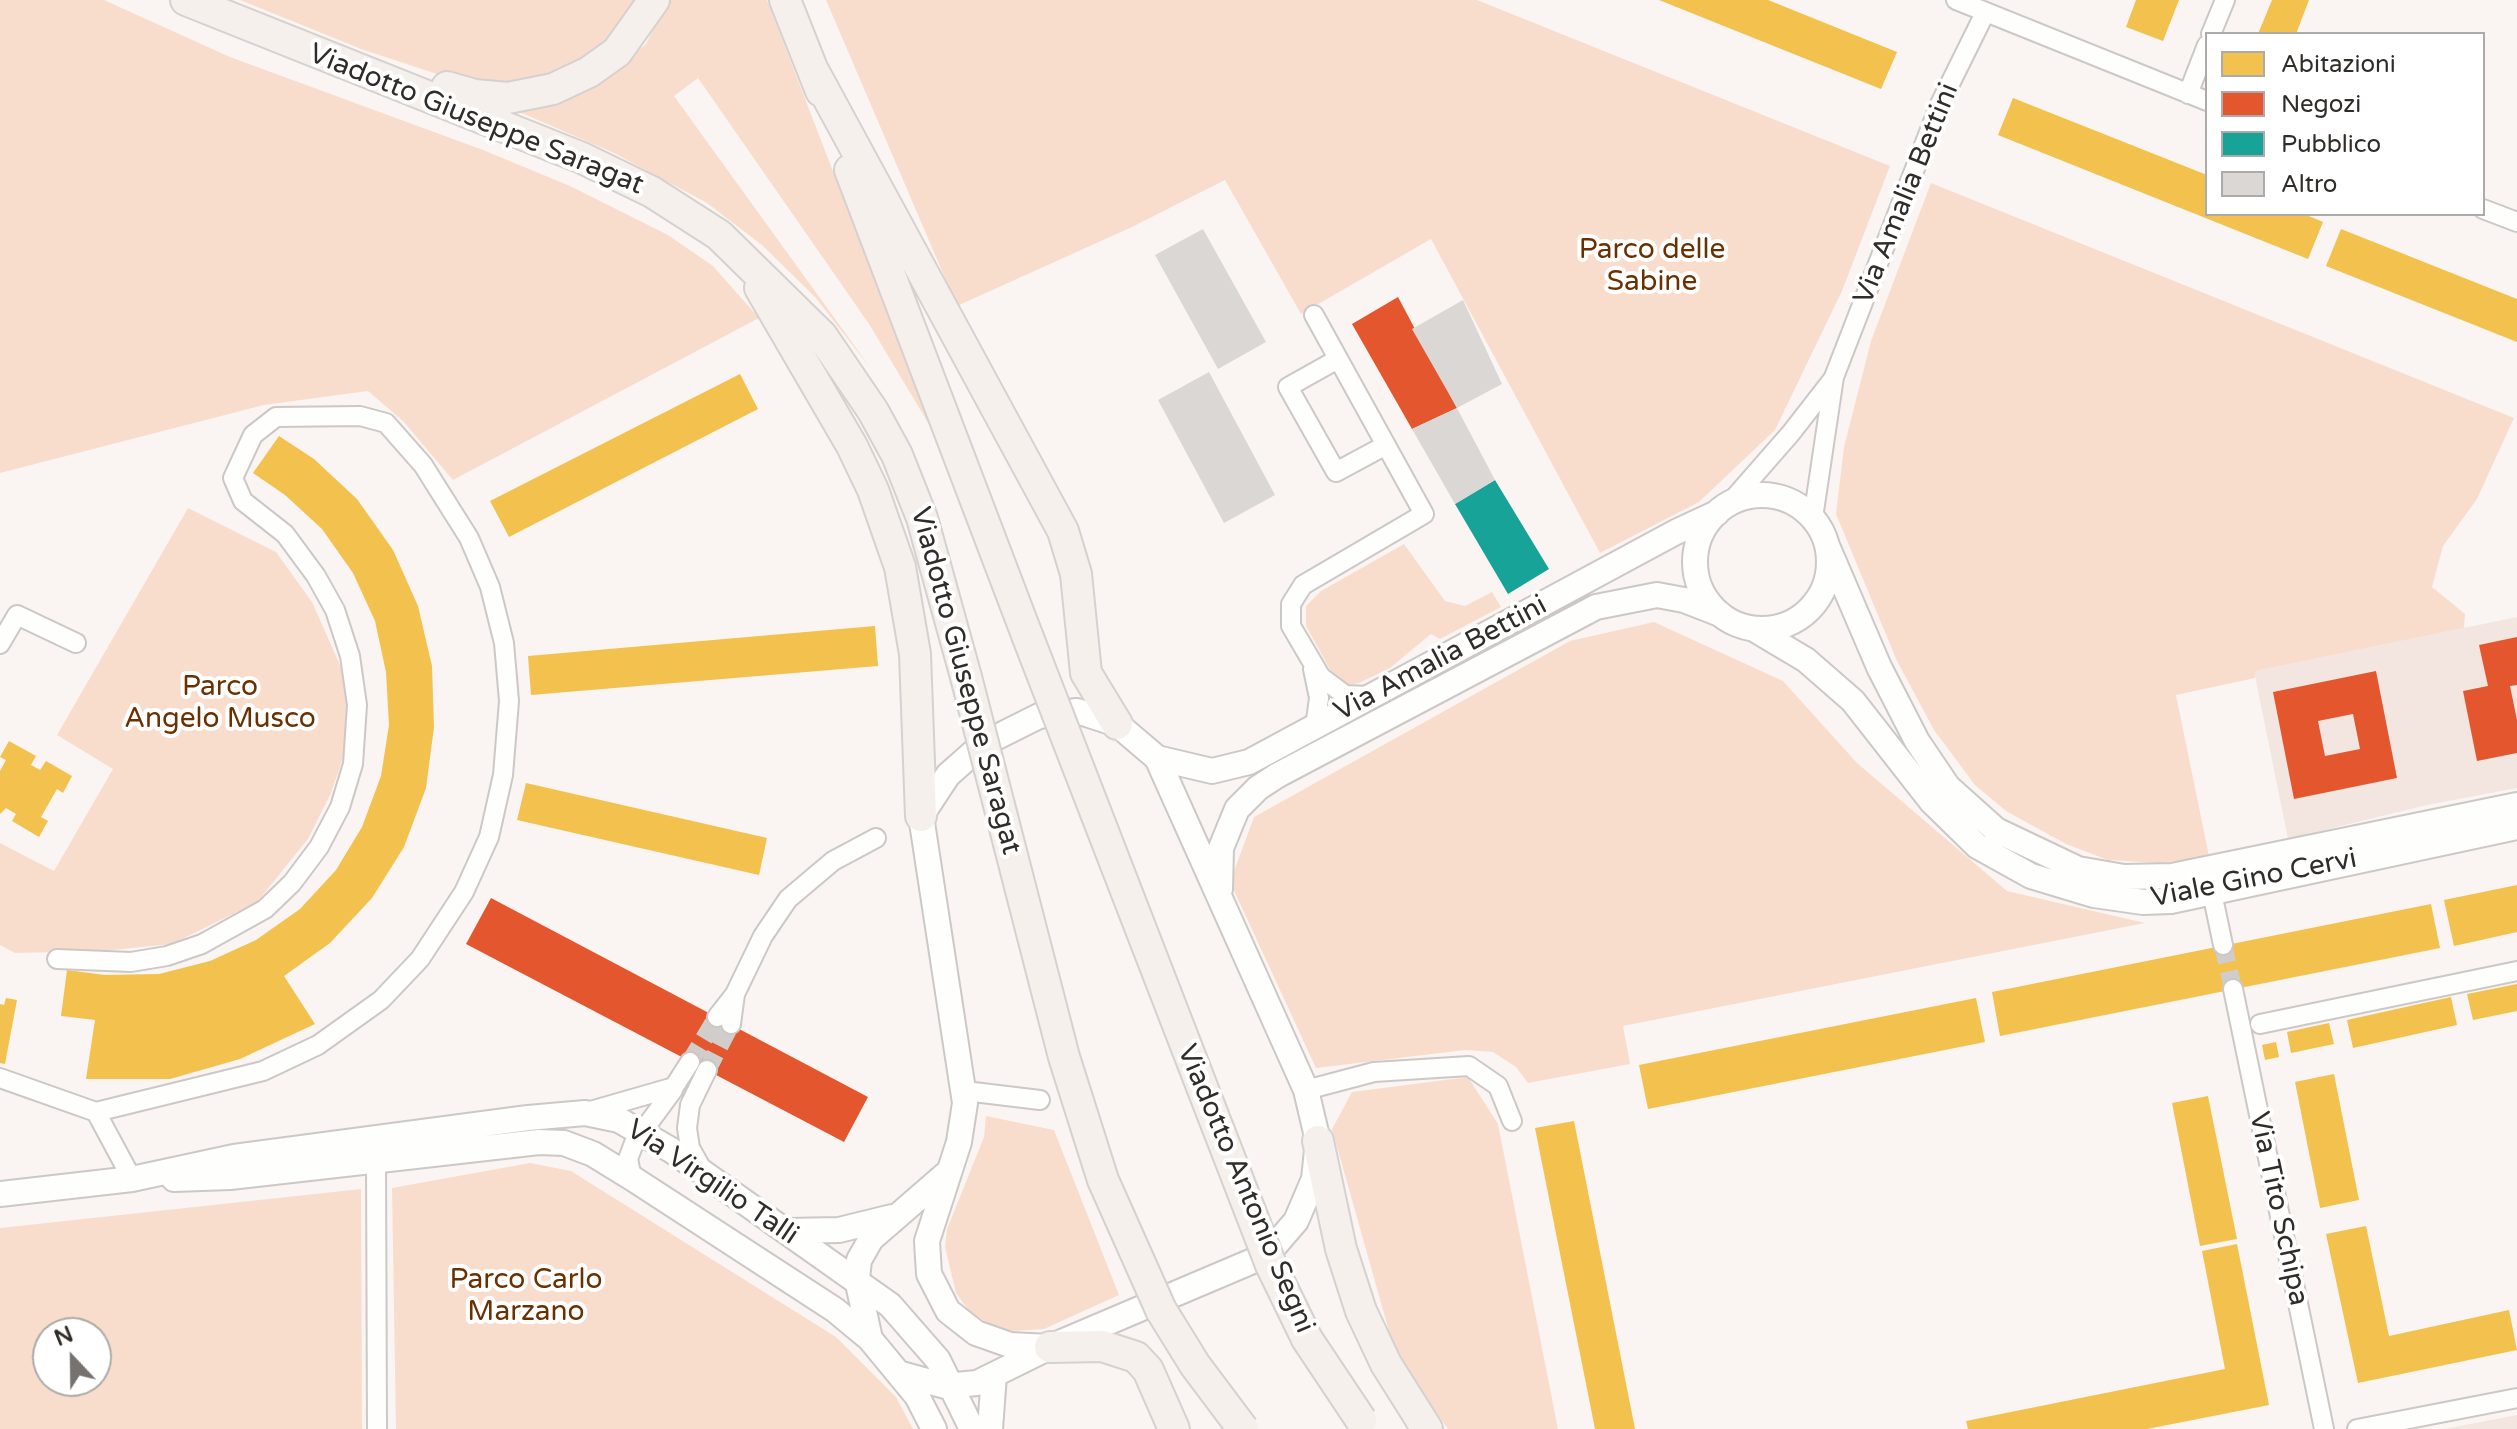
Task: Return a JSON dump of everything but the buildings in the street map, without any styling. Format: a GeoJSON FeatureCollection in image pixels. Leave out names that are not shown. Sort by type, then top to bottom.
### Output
{"type":"FeatureCollection","features":[{"type":"Feature","properties":{"kind":"main road","name":"Viadotto Giuseppe Saragat"},"geometry":{"type":"LineString","coordinates":[[186,0],[348,67],[526,134],[609,170],[700,222],[738,253],[822,336],[885,433],[914,496],[934,555],[1052,1008],[1095,1158],[1133,1254],[1185,1351],[1243,1429]]}},
{"type":"Feature","properties":{"kind":"main road"},"geometry":{"type":"LineString","coordinates":[[348,67],[400,72],[482,97],[536,95],[582,76],[617,52],[654,0]]}},
{"type":"Feature","properties":{"kind":"main road","name":"Viadotto Giuseppe Saragat"},"geometry":{"type":"LineString","coordinates":[[785,0],[1160,982]]}},
{"type":"Feature","properties":{"kind":"main road"},"geometry":{"type":"LineString","coordinates":[[814,72],[1063,531],[1076,574],[1086,673],[1117,724]]}},
{"type":"Feature","properties":{"kind":"main road"},"geometry":{"type":"LineString","coordinates":[[738,253],[797,346],[852,446],[890,535],[914,638],[921,816]]}},
{"type":"Feature","properties":{"kind":"main road","name":"Viadotto Antonio Segni"},"geometry":{"type":"LineString","coordinates":[[1160,982],[1275,1275],[1311,1347],[1365,1424]]}},
{"type":"Feature","properties":{"kind":"main road"},"geometry":{"type":"LineString","coordinates":[[1318,1141],[1341,1249],[1361,1311],[1386,1364],[1427,1429]]}},
{"type":"Feature","properties":{"kind":"main road"},"geometry":{"type":"LineString","coordinates":[[1050,1347],[1102,1346],[1136,1357],[1148,1370],[1174,1429]]}},
{"type":"Feature","properties":{"kind":"street"},"geometry":{"type":"LineString","coordinates":[[1956,0],[2205,100]]}},
{"type":"Feature","properties":{"kind":"street"},"geometry":{"type":"LineString","coordinates":[[2212,32],[2225,0]]}},
{"type":"Feature","properties":{"kind":"street","name":"Via Amalia Bettini"},"geometry":{"type":"LineString","coordinates":[[1813,518],[1834,377],[1940,104],[1985,13]]}},
{"type":"Feature","properties":{"kind":"street"},"geometry":{"type":"LineString","coordinates":[[2188,94],[2205,50]]}},
{"type":"Feature","properties":{"kind":"street"},"geometry":{"type":"LineString","coordinates":[[2485,210],[2517,222]]}},
{"type":"Feature","properties":{"kind":"street"},"geometry":{"type":"LineString","coordinates":[[1314,315],[1424,514],[1303,585],[1295,594],[1290,608],[1290,622],[1312,667],[1319,698],[1315,727]]}},
{"type":"Feature","properties":{"kind":"street"},"geometry":{"type":"LineString","coordinates":[[1338,359],[1288,387],[1336,472],[1386,445]]}},
{"type":"Feature","properties":{"kind":"street","name":"Via Amalia Bettini"},"geometry":{"type":"LineString","coordinates":[[1157,758],[1197,770],[1231,769],[1723,509],[1791,433],[1834,377]]}},
{"type":"Feature","properties":{"kind":"street"},"geometry":{"type":"LineString","coordinates":[[0,1078],[96,1112],[242,1078],[292,1059],[330,1037],[404,978],[450,915],[479,863],[497,810],[508,739],[509,694],[502,634],[490,587],[469,538],[423,465],[386,423],[360,416],[276,417],[253,435],[233,478],[243,501],[285,534],[316,576],[335,610],[350,656],[357,705],[355,750],[346,789],[319,847],[292,883],[265,909],[202,944],[131,962],[57,959]]}},
{"type":"Feature","properties":{"kind":"street"},"geometry":{"type":"LineString","coordinates":[[1220,895],[1221,848],[1243,801],[1278,775],[1596,607],[1652,595],[1684,600],[1754,629],[1785,625],[1803,616],[1816,603],[1828,577],[1828,548],[1813,518],[1792,502],[1773,496],[1747,497],[1723,509],[1701,536],[1695,565],[1702,592],[1720,614]]}},
{"type":"Feature","properties":{"kind":"street","name":"Viale Gino Cervi"},"geometry":{"type":"LineString","coordinates":[[1828,548],[1874,657],[1917,741],[1942,779],[1972,812],[2026,847],[2086,871],[2144,878],[2209,880],[2517,827]]}},
{"type":"Feature","properties":{"kind":"street"},"geometry":{"type":"LineString","coordinates":[[0,644],[17,615],[76,643]]}},
{"type":"Feature","properties":{"kind":"street","name":"Viale Gino Cervi"},"geometry":{"type":"LineString","coordinates":[[1754,629],[1806,660],[1853,701],[1938,809],[1991,855],[2044,880],[2120,900],[2157,902],[2209,880],[2517,805]]}},
{"type":"Feature","properties":{"kind":"street"},"geometry":{"type":"LineString","coordinates":[[1312,667],[1340,693],[1352,697],[1370,696]]}},
{"type":"Feature","properties":{"kind":"street"},"geometry":{"type":"LineString","coordinates":[[898,1373],[954,1387],[994,1375],[1050,1347],[1240,1267],[1271,1250],[1296,1221],[1316,1171],[1318,1141],[1306,1090],[1157,758],[1117,724],[1095,714],[1070,711],[1047,714],[1015,727],[962,760],[921,816],[965,1091],[961,1130],[926,1250],[929,1274],[940,1300],[960,1322],[988,1339],[1025,1347],[1050,1347]]}},
{"type":"Feature","properties":{"kind":"street"},"geometry":{"type":"LineString","coordinates":[[724,1021],[763,936],[788,899],[833,861],[876,838]]}},
{"type":"Feature","properties":{"kind":"street"},"geometry":{"type":"LineString","coordinates":[[2209,880],[2223,945]]}},
{"type":"Feature","properties":{"kind":"street"},"geometry":{"type":"LineString","coordinates":[[2260,1024],[2517,971]]}},
{"type":"Feature","properties":{"kind":"street","name":"Via Tito Schipa"},"geometry":{"type":"LineString","coordinates":[[2233,989],[2324,1429]]}},
{"type":"Feature","properties":{"kind":"street"},"geometry":{"type":"LineString","coordinates":[[632,1178],[628,1159],[642,1131],[674,1087],[699,1066],[687,1128],[694,1156],[710,1180]]}},
{"type":"Feature","properties":{"kind":"street"},"geometry":{"type":"LineString","coordinates":[[1306,1090],[1374,1072],[1469,1066],[1486,1074],[1498,1086],[1512,1121]]}},
{"type":"Feature","properties":{"kind":"street"},"geometry":{"type":"LineString","coordinates":[[585,1113],[674,1087]]}},
{"type":"Feature","properties":{"kind":"street"},"geometry":{"type":"LineString","coordinates":[[965,1091],[1040,1100]]}},
{"type":"Feature","properties":{"kind":"street"},"geometry":{"type":"LineString","coordinates":[[96,1112],[132,1179]]}},
{"type":"Feature","properties":{"kind":"street","name":"Via Virgilio Talli"},"geometry":{"type":"LineString","coordinates":[[0,1194],[132,1179],[234,1157],[585,1113],[619,1120],[642,1131],[857,1279],[914,1329],[954,1387],[972,1429]]}},
{"type":"Feature","properties":{"kind":"street","name":"Via Virgilio Talli"},"geometry":{"type":"LineString","coordinates":[[132,1179],[218,1178],[551,1142],[584,1149],[835,1310],[870,1339],[923,1405],[934,1429]]}},
{"type":"Feature","properties":{"kind":"street"},"geometry":{"type":"LineString","coordinates":[[376,1160],[377,1429]]}},
{"type":"Feature","properties":{"kind":"street"},"geometry":{"type":"LineString","coordinates":[[870,1339],[857,1279],[859,1260],[867,1244],[948,1173]]}},
{"type":"Feature","properties":{"kind":"street"},"geometry":{"type":"LineString","coordinates":[[785,1231],[852,1228],[904,1210]]}},
{"type":"Feature","properties":{"kind":"street"},"geometry":{"type":"LineString","coordinates":[[990,1429],[994,1375]]}},
{"type":"Feature","properties":{"kind":"street"},"geometry":{"type":"LineString","coordinates":[[2357,1429],[2517,1398]]}},
{"type":"Feature","properties":{"kind":"shaded area"},"geometry":{"type":"Polygon","coordinates":[[[2517,617],[2517,788],[2427,805],[2288,839],[2254,671],[2517,617]]]}},
{"type":"Feature","properties":{"kind":"shaded area"},"geometry":{"type":"Polygon","coordinates":[[[2517,1415],[2517,1429],[2444,1429],[2517,1415]]]}},
{"type":"Feature","properties":{"kind":"green space"},"geometry":{"type":"Polygon","coordinates":[[[0,0],[104,0],[230,57],[483,150],[570,186],[668,235],[713,266],[759,318],[453,480],[403,421],[368,391],[264,405],[0,473],[0,0]]]}},
{"type":"Feature","properties":{"kind":"green space"},"geometry":{"type":"Polygon","coordinates":[[[240,0],[643,0],[599,58],[543,85],[455,80],[361,49],[240,0]]]}},
{"type":"Feature","properties":{"kind":"green space"},"geometry":{"type":"Polygon","coordinates":[[[668,0],[767,0],[933,431],[869,324],[698,78],[674,96],[872,370],[815,297],[763,246],[707,203],[614,153],[517,111],[617,69],[646,44],[668,0]]]}},
{"type":"Feature","properties":{"kind":"green space","name":"Parco delle Sabine"},"geometry":{"type":"Polygon","coordinates":[[[826,0],[1477,0],[1890,166],[1842,291],[1775,430],[1699,502],[1600,553],[1431,239],[1301,314],[1225,180],[1132,227],[957,306],[826,0]]]}},
{"type":"Feature","properties":{"kind":"green space"},"geometry":{"type":"Polygon","coordinates":[[[1931,183],[2514,418],[2477,499],[2443,546],[2432,587],[2465,614],[2464,628],[2255,671],[2255,678],[2176,695],[2209,856],[2161,863],[2108,860],[2066,844],[2006,811],[1975,785],[1934,730],[1897,661],[1836,514],[1844,447],[1871,341],[1931,183]]]}},
{"type":"Feature","properties":{"kind":"green space","name":"Parco Angelo Musco"},"geometry":{"type":"Polygon","coordinates":[[[188,508],[276,552],[312,602],[344,674],[348,743],[331,793],[308,839],[257,902],[172,944],[102,951],[15,953],[0,945],[0,843],[54,871],[113,769],[57,735],[188,508]]]}},
{"type":"Feature","properties":{"kind":"green space"},"geometry":{"type":"Polygon","coordinates":[[[1404,544],[1445,601],[1465,606],[1492,592],[1501,607],[1440,639],[1431,634],[1390,668],[1359,683],[1347,685],[1332,673],[1306,626],[1306,606],[1321,591],[1404,544]]]}},
{"type":"Feature","properties":{"kind":"green space"},"geometry":{"type":"Polygon","coordinates":[[[1654,622],[1783,681],[1857,763],[2007,891],[2145,923],[1623,1026],[1630,1064],[1528,1083],[1516,1067],[1493,1052],[1465,1050],[1316,1068],[1230,882],[1254,817],[1570,641],[1654,622]]]}},
{"type":"Feature","properties":{"kind":"green space"},"geometry":{"type":"Polygon","coordinates":[[[1468,1077],[1498,1124],[1558,1429],[1448,1429],[1396,1356],[1332,1129],[1352,1092],[1468,1077]]]}},
{"type":"Feature","properties":{"kind":"green space"},"geometry":{"type":"Polygon","coordinates":[[[986,1116],[1054,1130],[1119,1295],[1044,1329],[1013,1331],[992,1326],[969,1311],[956,1293],[945,1247],[947,1229],[984,1137],[986,1116]]]}},
{"type":"Feature","properties":{"kind":"green space","name":"Parco Carlo Marzano"},"geometry":{"type":"Polygon","coordinates":[[[530,1163],[571,1171],[836,1337],[896,1397],[913,1429],[396,1429],[392,1188],[530,1163]]]}},
{"type":"Feature","properties":{"kind":"green space"},"geometry":{"type":"Polygon","coordinates":[[[361,1189],[362,1429],[0,1429],[0,1228],[361,1189]]]}},
{"type":"Feature","properties":{"kind":"tunnel"},"geometry":{"type":"LineString","coordinates":[[2223,945],[2233,989]]}},
{"type":"Feature","properties":{"kind":"tunnel"},"geometry":{"type":"LineString","coordinates":[[690,1062],[717,1017]]}},
{"type":"Feature","properties":{"kind":"tunnel"},"geometry":{"type":"LineString","coordinates":[[707,1070],[731,1024]]}}]}
